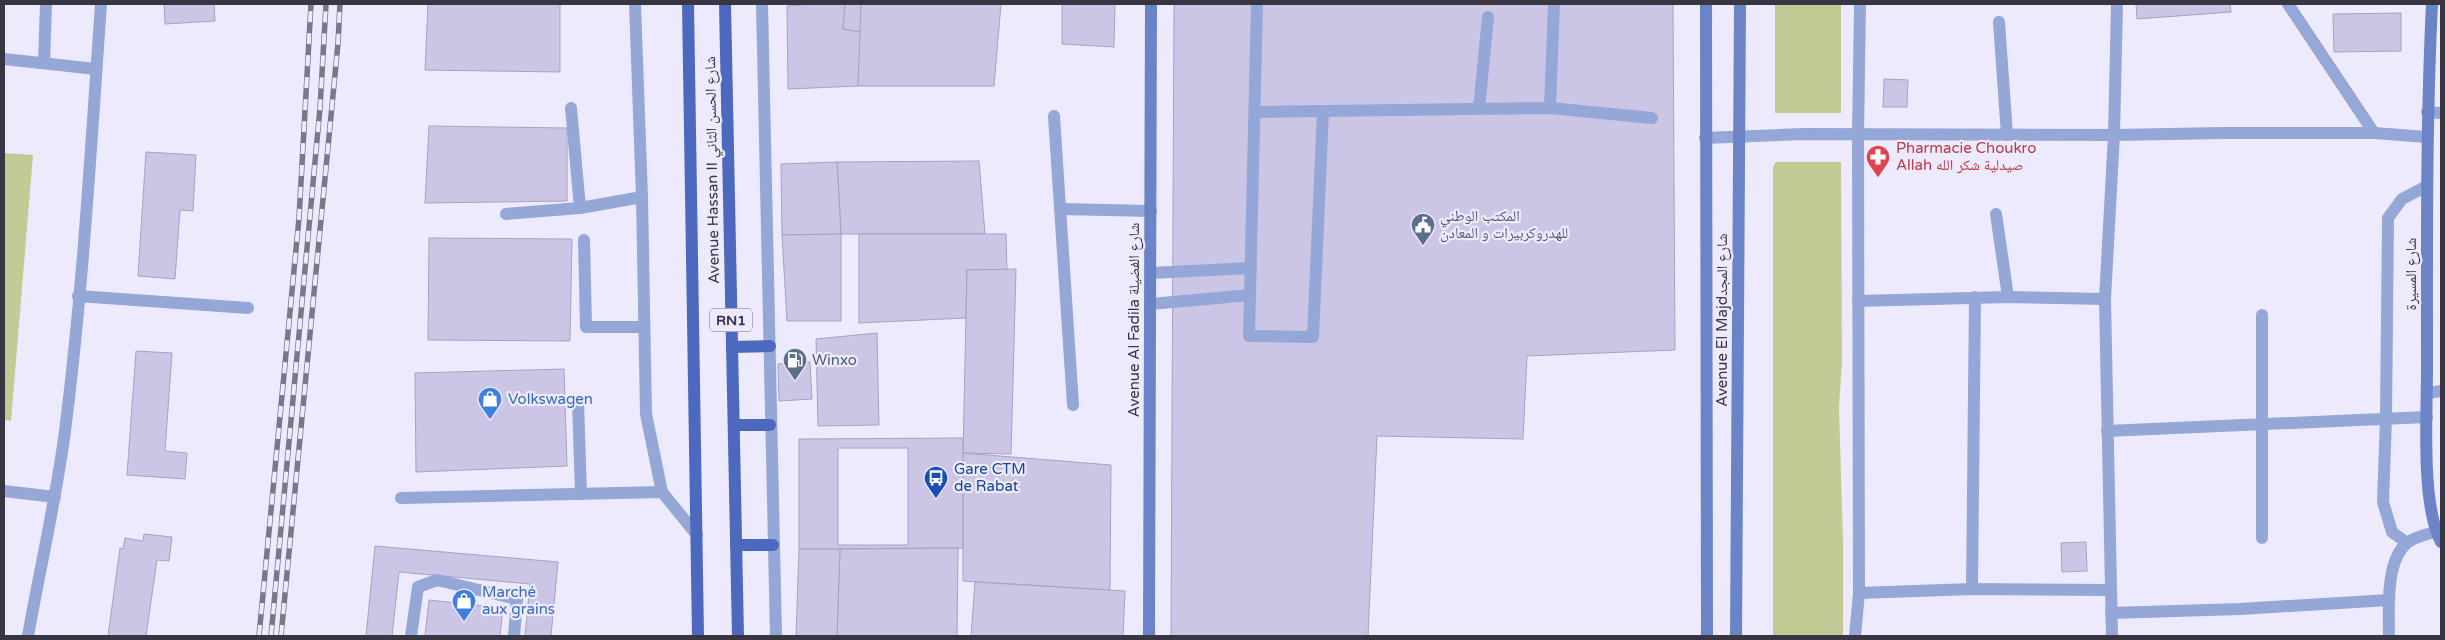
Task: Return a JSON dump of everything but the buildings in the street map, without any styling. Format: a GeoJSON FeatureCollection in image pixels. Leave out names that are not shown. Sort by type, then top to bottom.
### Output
{"type":"FeatureCollection","features":[{"type":"Feature","properties":{"kind":"main road","name":"Avenue Hassan II شارع الحسن الثاني"},"geometry":{"type":"LineString","coordinates":[[688,4],[698,636]]}},
{"type":"Feature","properties":{"kind":"main road","name":"Avenue Hassan II شارع الحسن الثاني"},"geometry":{"type":"LineString","coordinates":[[725,4],[738,636]]}},
{"type":"Feature","properties":{"kind":"main road","name":"Avenue Al Fadila شارع الفضيلة"},"geometry":{"type":"LineString","coordinates":[[1149,636],[1151,4]]}},
{"type":"Feature","properties":{"kind":"main road","name":"Avenue El Majdشارع المجد"},"geometry":{"type":"LineString","coordinates":[[1706,4],[1707,636]]}},
{"type":"Feature","properties":{"kind":"main road","name":"Avenue El Majdشارع المجد"},"geometry":{"type":"LineString","coordinates":[[1736,636],[1740,4]]}},
{"type":"Feature","properties":{"kind":"main road","name":"شارع المسيرة"},"geometry":{"type":"LineString","coordinates":[[2432,4],[2427,112],[2427,417],[2429,488],[2438,537]]}},
{"type":"Feature","properties":{"kind":"main road"},"geometry":{"type":"LineString","coordinates":[[732,347],[770,346]]}},
{"type":"Feature","properties":{"kind":"main road"},"geometry":{"type":"LineString","coordinates":[[735,425],[770,425]]}},
{"type":"Feature","properties":{"kind":"main road"},"geometry":{"type":"LineString","coordinates":[[736,545],[773,545]]}},
{"type":"Feature","properties":{"kind":"street"},"geometry":{"type":"LineString","coordinates":[[44,62],[46,4]]}},
{"type":"Feature","properties":{"kind":"street"},"geometry":{"type":"LineString","coordinates":[[28,636],[65,430],[78,296],[101,4]]}},
{"type":"Feature","properties":{"kind":"street"},"geometry":{"type":"LineString","coordinates":[[635,4],[642,197],[646,414],[662,492],[696,535]]}},
{"type":"Feature","properties":{"kind":"street"},"geometry":{"type":"LineString","coordinates":[[762,4],[776,636]]}},
{"type":"Feature","properties":{"kind":"street"},"geometry":{"type":"LineString","coordinates":[[1257,4],[1249,336],[1313,337],[1323,112]]}},
{"type":"Feature","properties":{"kind":"street"},"geometry":{"type":"LineString","coordinates":[[1550,108],[1554,4]]}},
{"type":"Feature","properties":{"kind":"street"},"geometry":{"type":"LineString","coordinates":[[1855,636],[1859,593],[1858,136],[1860,4]]}},
{"type":"Feature","properties":{"kind":"street"},"geometry":{"type":"LineString","coordinates":[[2112,636],[2105,299],[2114,135],[2117,4]]}},
{"type":"Feature","properties":{"kind":"street"},"geometry":{"type":"LineString","coordinates":[[2288,4],[2374,133]]}},
{"type":"Feature","properties":{"kind":"street"},"geometry":{"type":"LineString","coordinates":[[1479,109],[1488,18]]}},
{"type":"Feature","properties":{"kind":"street"},"geometry":{"type":"LineString","coordinates":[[1999,22],[2007,135]]}},
{"type":"Feature","properties":{"kind":"street"},"geometry":{"type":"LineString","coordinates":[[4,59],[96,69]]}},
{"type":"Feature","properties":{"kind":"street"},"geometry":{"type":"LineString","coordinates":[[570,108],[580,208]]}},
{"type":"Feature","properties":{"kind":"street"},"geometry":{"type":"LineString","coordinates":[[1255,112],[1550,108],[1652,118]]}},
{"type":"Feature","properties":{"kind":"street"},"geometry":{"type":"LineString","coordinates":[[2427,112],[2441,113]]}},
{"type":"Feature","properties":{"kind":"street"},"geometry":{"type":"LineString","coordinates":[[1054,116],[1072,405]]}},
{"type":"Feature","properties":{"kind":"street"},"geometry":{"type":"LineString","coordinates":[[1705,138],[1804,134],[1858,136],[2374,133],[2427,137]]}},
{"type":"Feature","properties":{"kind":"street"},"geometry":{"type":"LineString","coordinates":[[2407,543],[2392,532],[2383,502],[2386,419],[2388,218],[2402,199],[2427,186]]}},
{"type":"Feature","properties":{"kind":"street"},"geometry":{"type":"LineString","coordinates":[[506,214],[580,208],[642,197]]}},
{"type":"Feature","properties":{"kind":"street"},"geometry":{"type":"LineString","coordinates":[[1060,209],[1151,211]]}},
{"type":"Feature","properties":{"kind":"street"},"geometry":{"type":"LineString","coordinates":[[1996,214],[2008,297]]}},
{"type":"Feature","properties":{"kind":"street"},"geometry":{"type":"LineString","coordinates":[[584,240],[586,327],[644,327]]}},
{"type":"Feature","properties":{"kind":"street"},"geometry":{"type":"LineString","coordinates":[[1151,273],[1251,268]]}},
{"type":"Feature","properties":{"kind":"street"},"geometry":{"type":"LineString","coordinates":[[1151,304],[1250,295]]}},
{"type":"Feature","properties":{"kind":"street"},"geometry":{"type":"LineString","coordinates":[[78,296],[248,308]]}},
{"type":"Feature","properties":{"kind":"street"},"geometry":{"type":"LineString","coordinates":[[1858,300],[1975,297],[2105,299]]}},
{"type":"Feature","properties":{"kind":"street"},"geometry":{"type":"LineString","coordinates":[[1972,589],[1975,297]]}},
{"type":"Feature","properties":{"kind":"street"},"geometry":{"type":"LineString","coordinates":[[2262,315],[2262,538]]}},
{"type":"Feature","properties":{"kind":"street"},"geometry":{"type":"LineString","coordinates":[[2427,393],[2441,392]]}},
{"type":"Feature","properties":{"kind":"street"},"geometry":{"type":"LineString","coordinates":[[578,402],[582,494]]}},
{"type":"Feature","properties":{"kind":"street"},"geometry":{"type":"LineString","coordinates":[[2107,431],[2427,417]]}},
{"type":"Feature","properties":{"kind":"street"},"geometry":{"type":"LineString","coordinates":[[4,491],[54,497]]}},
{"type":"Feature","properties":{"kind":"street"},"geometry":{"type":"LineString","coordinates":[[401,498],[662,492]]}},
{"type":"Feature","properties":{"kind":"street"},"geometry":{"type":"LineString","coordinates":[[2389,636],[2391,577],[2398,556],[2407,543],[2438,537]]}},
{"type":"Feature","properties":{"kind":"street"},"geometry":{"type":"LineString","coordinates":[[411,636],[418,587],[427,582],[437,580],[517,599],[514,636]]}},
{"type":"Feature","properties":{"kind":"street"},"geometry":{"type":"LineString","coordinates":[[1859,593],[1972,589],[2110,590]]}},
{"type":"Feature","properties":{"kind":"street"},"geometry":{"type":"LineString","coordinates":[[2111,614],[2389,600]]}},
{"type":"Feature","properties":{"kind":"green space"},"geometry":{"type":"Polygon","coordinates":[[[1775,4],[1841,4],[1841,113],[1775,113],[1775,4]]]}},
{"type":"Feature","properties":{"kind":"green space"},"geometry":{"type":"Polygon","coordinates":[[[4,153],[33,155],[11,421],[4,420],[4,153]]]}},
{"type":"Feature","properties":{"kind":"green space"},"geometry":{"type":"Polygon","coordinates":[[[1776,162],[1841,162],[1842,362],[1839,407],[1843,541],[1843,636],[1773,636],[1773,167],[1776,162]]]}},
{"type":"Feature","properties":{"kind":"railway"},"geometry":{"type":"LineString","coordinates":[[259,636],[299,218],[311,4]]}},
{"type":"Feature","properties":{"kind":"railway"},"geometry":{"type":"LineString","coordinates":[[271,636],[320,108],[326,4]]}},
{"type":"Feature","properties":{"kind":"railway"},"geometry":{"type":"LineString","coordinates":[[281,636],[338,43],[340,4]]}},
{"type":"Feature","properties":{"kind":"place","name":"Pharmacie Choukro Allah صيدلية شكر الله"},"geometry":{"type":"Point","coordinates":[1878,178]}},
{"type":"Feature","properties":{"kind":"place","name":"المكتب الوطني للهدروكربيرات و المعادن"},"geometry":{"type":"Point","coordinates":[1423,246]}},
{"type":"Feature","properties":{"kind":"place","name":"Winxo"},"geometry":{"type":"Point","coordinates":[795,381]}},
{"type":"Feature","properties":{"kind":"place","name":"Volkswagen"},"geometry":{"type":"Point","coordinates":[490,420]}},
{"type":"Feature","properties":{"kind":"place","name":"Gare CTM de Rabat"},"geometry":{"type":"Point","coordinates":[936,499]}},
{"type":"Feature","properties":{"kind":"place","name":"Marché aux grains"},"geometry":{"type":"Point","coordinates":[464,622]}}]}
